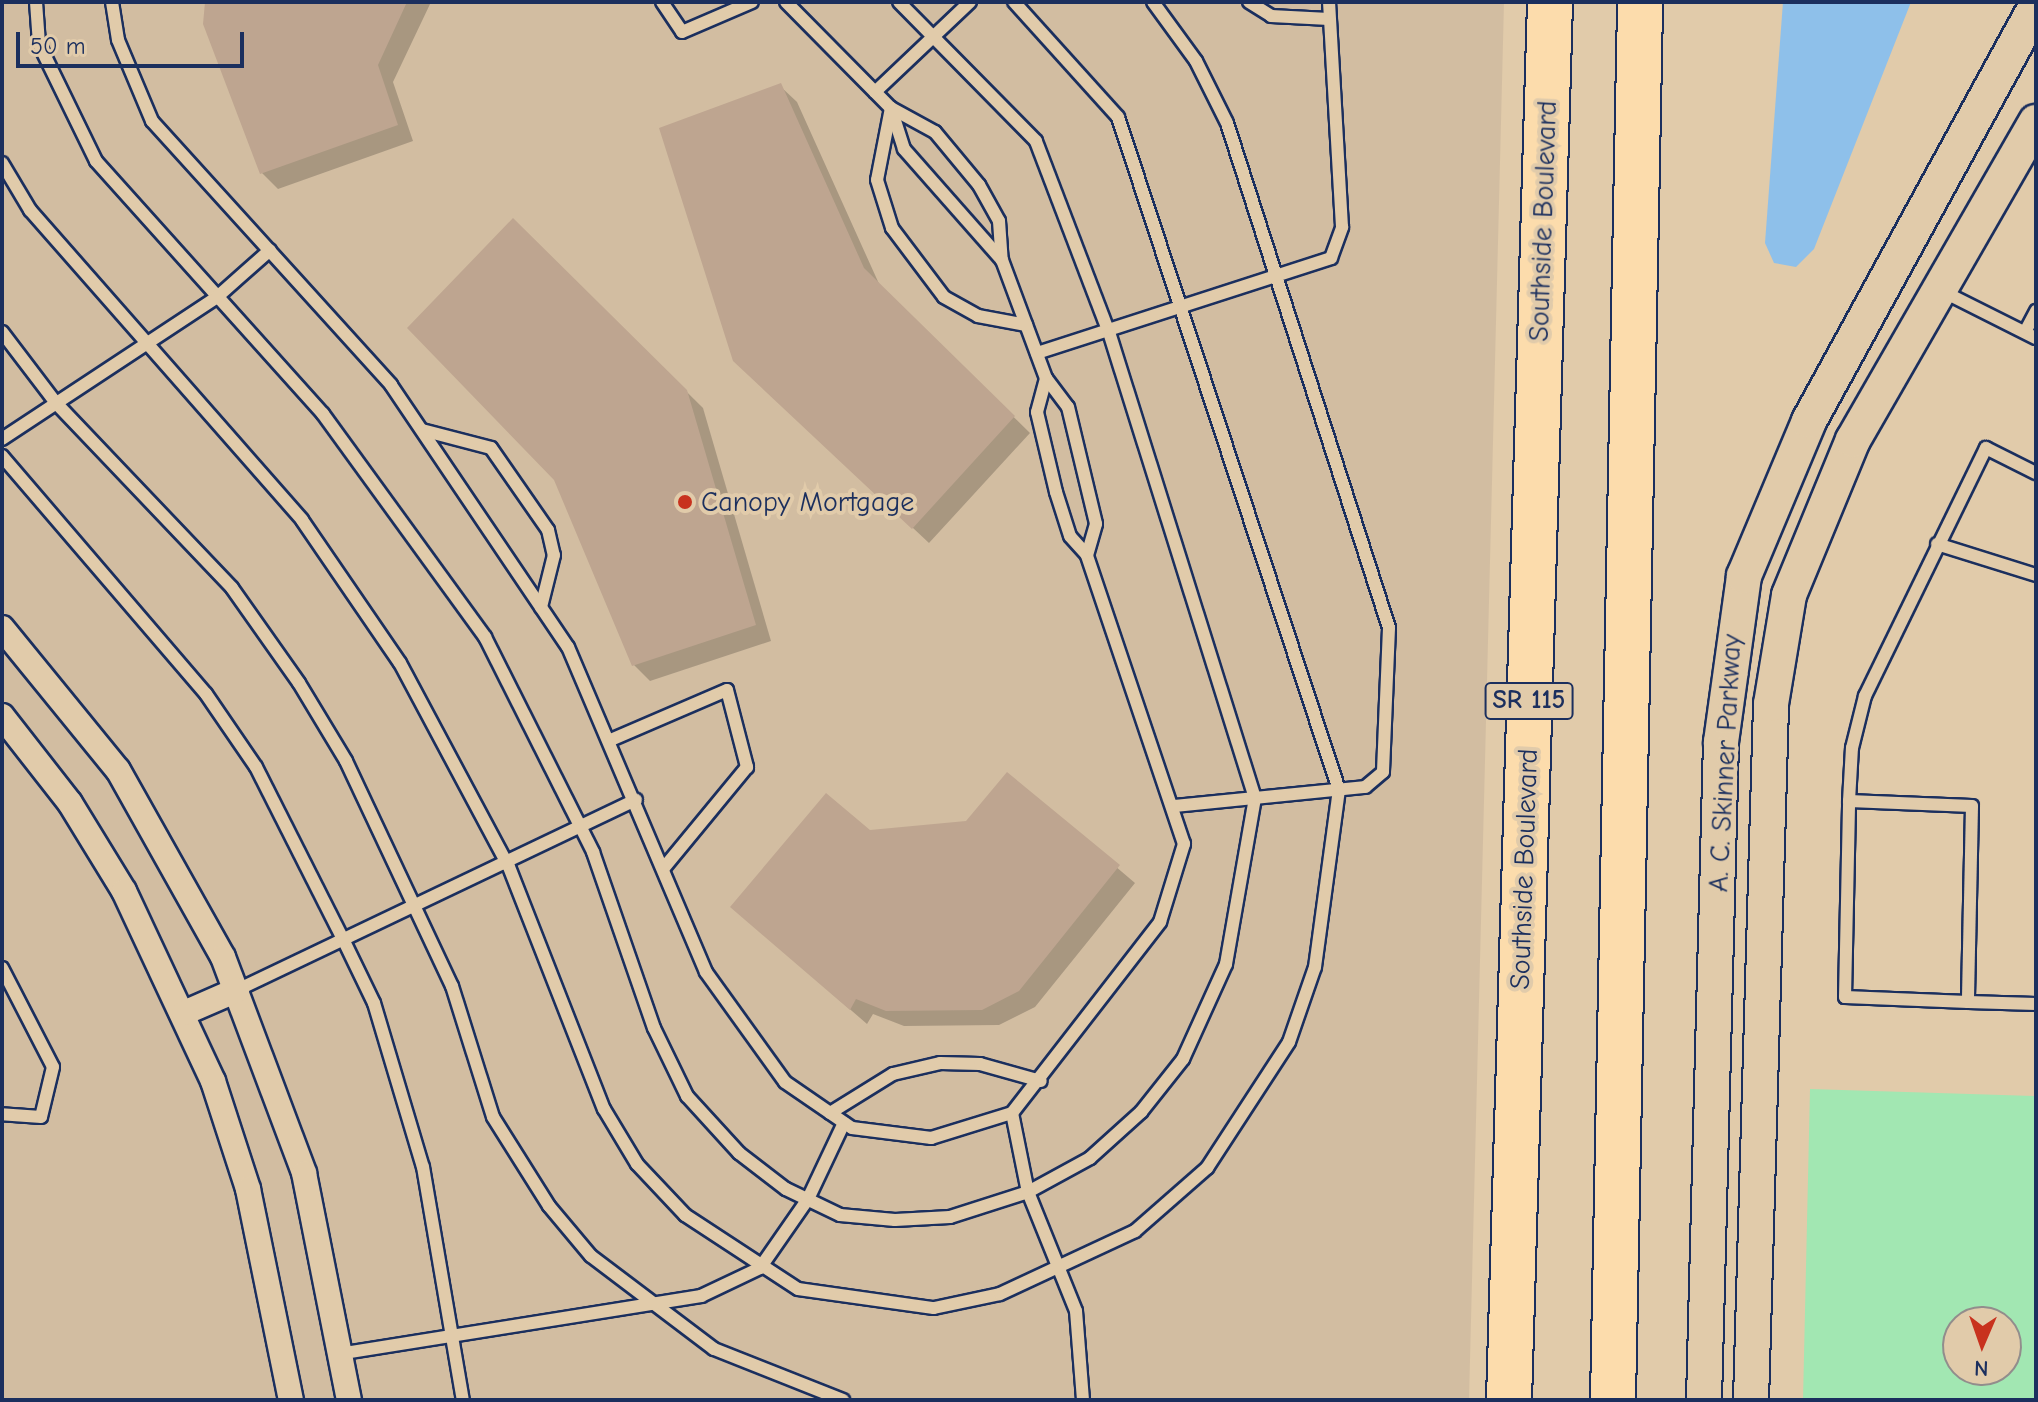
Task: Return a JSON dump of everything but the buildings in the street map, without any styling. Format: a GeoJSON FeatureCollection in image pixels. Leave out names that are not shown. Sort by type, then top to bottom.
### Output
{"type":"FeatureCollection","features":[{"type":"Feature","properties":{"kind":"highway","name":"Southside Boulevard"},"geometry":{"type":"LineString","coordinates":[[1509,1400],[1550,2]]}},
{"type":"Feature","properties":{"kind":"highway"},"geometry":{"type":"LineString","coordinates":[[1613,1400],[1640,2]]}},
{"type":"Feature","properties":{"kind":"main road","name":"A. C. Skinner Parkway"},"geometry":{"type":"LineString","coordinates":[[1704,1400],[1721,742],[1740,589],[1762,522],[1809,421],[2036,7]]}},
{"type":"Feature","properties":{"kind":"main road","name":"A. C. Skinner Parkway"},"geometry":{"type":"LineString","coordinates":[[1751,1400],[1779,646],[1828,489],[2036,122]]}},
{"type":"Feature","properties":{"kind":"street"},"geometry":{"type":"LineString","coordinates":[[2,628],[118,770],[237,990],[304,1173],[345,1353],[349,1400]]}},
{"type":"Feature","properties":{"kind":"street"},"geometry":{"type":"LineString","coordinates":[[2,716],[78,815],[184,1013],[248,1189],[291,1400]]}},
{"type":"Feature","properties":{"kind":"street"},"geometry":{"type":"LineString","coordinates":[[184,1013],[237,990]]}},
{"type":"Feature","properties":{"kind":"lane"},"geometry":{"type":"LineString","coordinates":[[36,2],[39,44],[96,161],[323,414],[485,637],[583,830],[624,926],[654,1028],[687,1096],[739,1153],[808,1199],[840,1215],[895,1220],[950,1217],[1028,1192],[1090,1158],[1183,1059],[1226,964],[1255,798],[1108,330],[1036,141],[899,2]]}},
{"type":"Feature","properties":{"kind":"lane"},"geometry":{"type":"LineString","coordinates":[[112,2],[118,40],[152,121],[391,385],[541,607],[613,739],[706,972],[785,1082],[844,1123],[931,1138],[1012,1113],[1041,1081],[1160,922],[1184,844],[1087,555],[1070,536],[1037,412],[1046,378]]}},
{"type":"Feature","properties":{"kind":"lane"},"geometry":{"type":"LineString","coordinates":[[662,2],[682,32],[752,2]]}},
{"type":"Feature","properties":{"kind":"lane"},"geometry":{"type":"LineString","coordinates":[[786,2],[891,108],[935,132],[979,185],[999,221],[1002,260],[1026,325],[1046,378],[1068,407],[1096,524],[1087,555]]}},
{"type":"Feature","properties":{"kind":"lane"},"geometry":{"type":"LineString","coordinates":[[875,92],[970,2]]}},
{"type":"Feature","properties":{"kind":"lane"},"geometry":{"type":"LineString","coordinates":[[2,163],[30,210],[302,520],[436,721],[506,862],[604,1109],[637,1164],[685,1215],[760,1268],[798,1289],[934,1308],[1000,1294],[1135,1231],[1207,1168],[1289,1042],[1315,967],[1339,790],[1118,117],[1014,2]]}},
{"type":"Feature","properties":{"kind":"lane"},"geometry":{"type":"LineString","coordinates":[[1153,2],[1196,61],[1227,123],[1389,628],[1383,772],[1365,787],[1173,806]]}},
{"type":"Feature","properties":{"kind":"lane"},"geometry":{"type":"LineString","coordinates":[[1249,2],[1271,16],[1329,19]]}},
{"type":"Feature","properties":{"kind":"lane"},"geometry":{"type":"LineString","coordinates":[[1037,353],[1331,258],[1342,227],[1329,2]]}},
{"type":"Feature","properties":{"kind":"lane"},"geometry":{"type":"LineString","coordinates":[[891,108],[904,149],[1002,260]]}},
{"type":"Feature","properties":{"kind":"lane"},"geometry":{"type":"LineString","coordinates":[[891,108],[877,180],[892,228],[944,297],[978,316],[1026,325]]}},
{"type":"Feature","properties":{"kind":"lane"},"geometry":{"type":"LineString","coordinates":[[2,439],[216,298],[270,250]]}},
{"type":"Feature","properties":{"kind":"lane"},"geometry":{"type":"LineString","coordinates":[[1940,290],[2030,335],[2036,311]]}},
{"type":"Feature","properties":{"kind":"lane"},"geometry":{"type":"LineString","coordinates":[[2,332],[56,403],[232,588],[299,683],[346,761],[452,986],[493,1117],[516,1163],[591,1256],[714,1349],[843,1400]]}},
{"type":"Feature","properties":{"kind":"lane"},"geometry":{"type":"LineString","coordinates":[[422,430],[491,448],[548,530],[554,555],[541,607]]}},
{"type":"Feature","properties":{"kind":"lane"},"geometry":{"type":"LineString","coordinates":[[2036,473],[1986,448],[1865,696],[1849,801],[1845,997],[2036,1004]]}},
{"type":"Feature","properties":{"kind":"lane"},"geometry":{"type":"LineString","coordinates":[[2,456],[206,694],[256,767],[343,939],[374,1003],[423,1167],[456,1334],[463,1400]]}},
{"type":"Feature","properties":{"kind":"lane"},"geometry":{"type":"LineString","coordinates":[[1937,544],[2036,575]]}},
{"type":"Feature","properties":{"kind":"lane"},"geometry":{"type":"LineString","coordinates":[[613,739],[727,690],[747,767],[663,869]]}},
{"type":"Feature","properties":{"kind":"lane"},"geometry":{"type":"LineString","coordinates":[[237,990],[506,862],[583,830],[636,800]]}},
{"type":"Feature","properties":{"kind":"lane"},"geometry":{"type":"LineString","coordinates":[[1849,801],[1972,806],[1968,1002]]}},
{"type":"Feature","properties":{"kind":"lane"},"geometry":{"type":"LineString","coordinates":[[2,968],[53,1067],[41,1117],[2,1114]]}},
{"type":"Feature","properties":{"kind":"lane"},"geometry":{"type":"LineString","coordinates":[[830,1113],[893,1074],[940,1063],[980,1064],[1041,1081]]}},
{"type":"Feature","properties":{"kind":"lane"},"geometry":{"type":"LineString","coordinates":[[1012,1113],[1028,1192],[1062,1266],[1076,1311],[1083,1400]]}},
{"type":"Feature","properties":{"kind":"lane"},"geometry":{"type":"LineString","coordinates":[[345,1353],[701,1296],[760,1268],[808,1199],[844,1123]]}},
{"type":"Feature","properties":{"kind":"shaded area"},"geometry":{"type":"Polygon","coordinates":[[[2,2],[1504,2],[1469,1400],[2,1400],[2,2]]]}},
{"type":"Feature","properties":{"kind":"green space"},"geometry":{"type":"Polygon","coordinates":[[[1810,1089],[2036,1096],[2036,1400],[1803,1400],[1810,1089]]]}},
{"type":"Feature","properties":{"kind":"water"},"geometry":{"type":"Polygon","coordinates":[[[1783,2],[1911,2],[1814,249],[1796,267],[1774,263],[1765,243],[1783,2]]]}},
{"type":"Feature","properties":{"kind":"place","name":"Canopy Mortgage"},"geometry":{"type":"Point","coordinates":[685,502]}}]}
